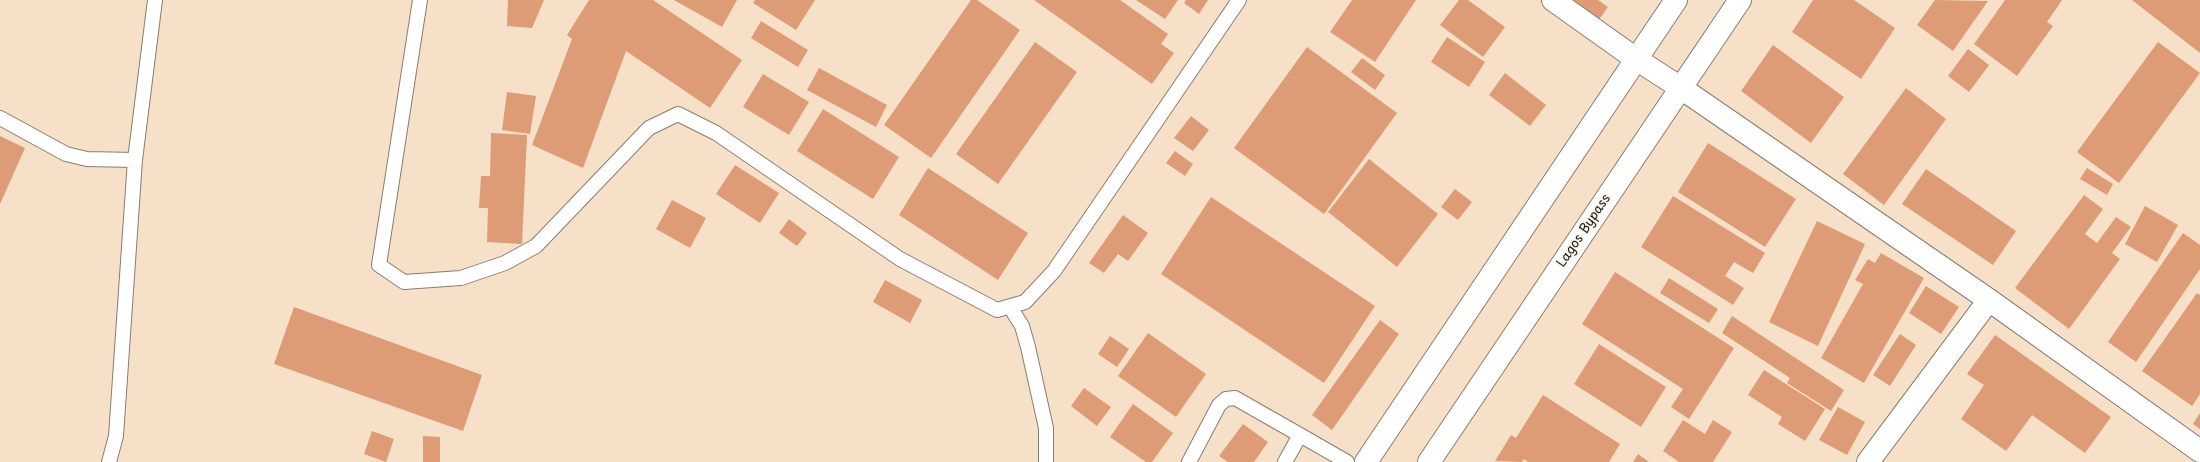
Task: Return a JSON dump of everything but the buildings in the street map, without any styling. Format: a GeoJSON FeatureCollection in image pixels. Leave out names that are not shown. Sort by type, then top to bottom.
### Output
{"type":"FeatureCollection","features":[{"type":"Feature","properties":{"kind":"main road"},"geometry":{"type":"LineString","coordinates":[[1553,0],[1636,59],[1681,88],[1989,300],[2200,451]]}},
{"type":"Feature","properties":{"kind":"main road"},"geometry":{"type":"LineString","coordinates":[[1366,462],[1676,0]]}},
{"type":"Feature","properties":{"kind":"main road","name":"Lagos Bypass"},"geometry":{"type":"LineString","coordinates":[[1428,462],[1740,0]]}},
{"type":"Feature","properties":{"kind":"main road"},"geometry":{"type":"LineString","coordinates":[[1868,462],[1989,300]]}},
{"type":"Feature","properties":{"kind":"lane"},"geometry":{"type":"LineString","coordinates":[[109,462],[116,436],[135,160],[155,0]]}},
{"type":"Feature","properties":{"kind":"lane"},"geometry":{"type":"LineString","coordinates":[[420,0],[379,265],[404,282],[461,278],[505,263],[536,246],[649,128],[678,114],[716,133],[900,259],[997,310],[1025,302],[1054,271],[1239,0]]}},
{"type":"Feature","properties":{"kind":"lane"},"geometry":{"type":"LineString","coordinates":[[0,118],[66,154],[87,159],[135,160]]}},
{"type":"Feature","properties":{"kind":"lane"},"geometry":{"type":"LineString","coordinates":[[1010,307],[1022,326],[1030,355],[1046,428],[1046,462]]}},
{"type":"Feature","properties":{"kind":"lane"},"geometry":{"type":"LineString","coordinates":[[1189,462],[1220,405],[1226,399],[1235,398],[1347,462]]}},
{"type":"Feature","properties":{"kind":"lane"},"geometry":{"type":"LineString","coordinates":[[1285,462],[1300,435]]}}]}
